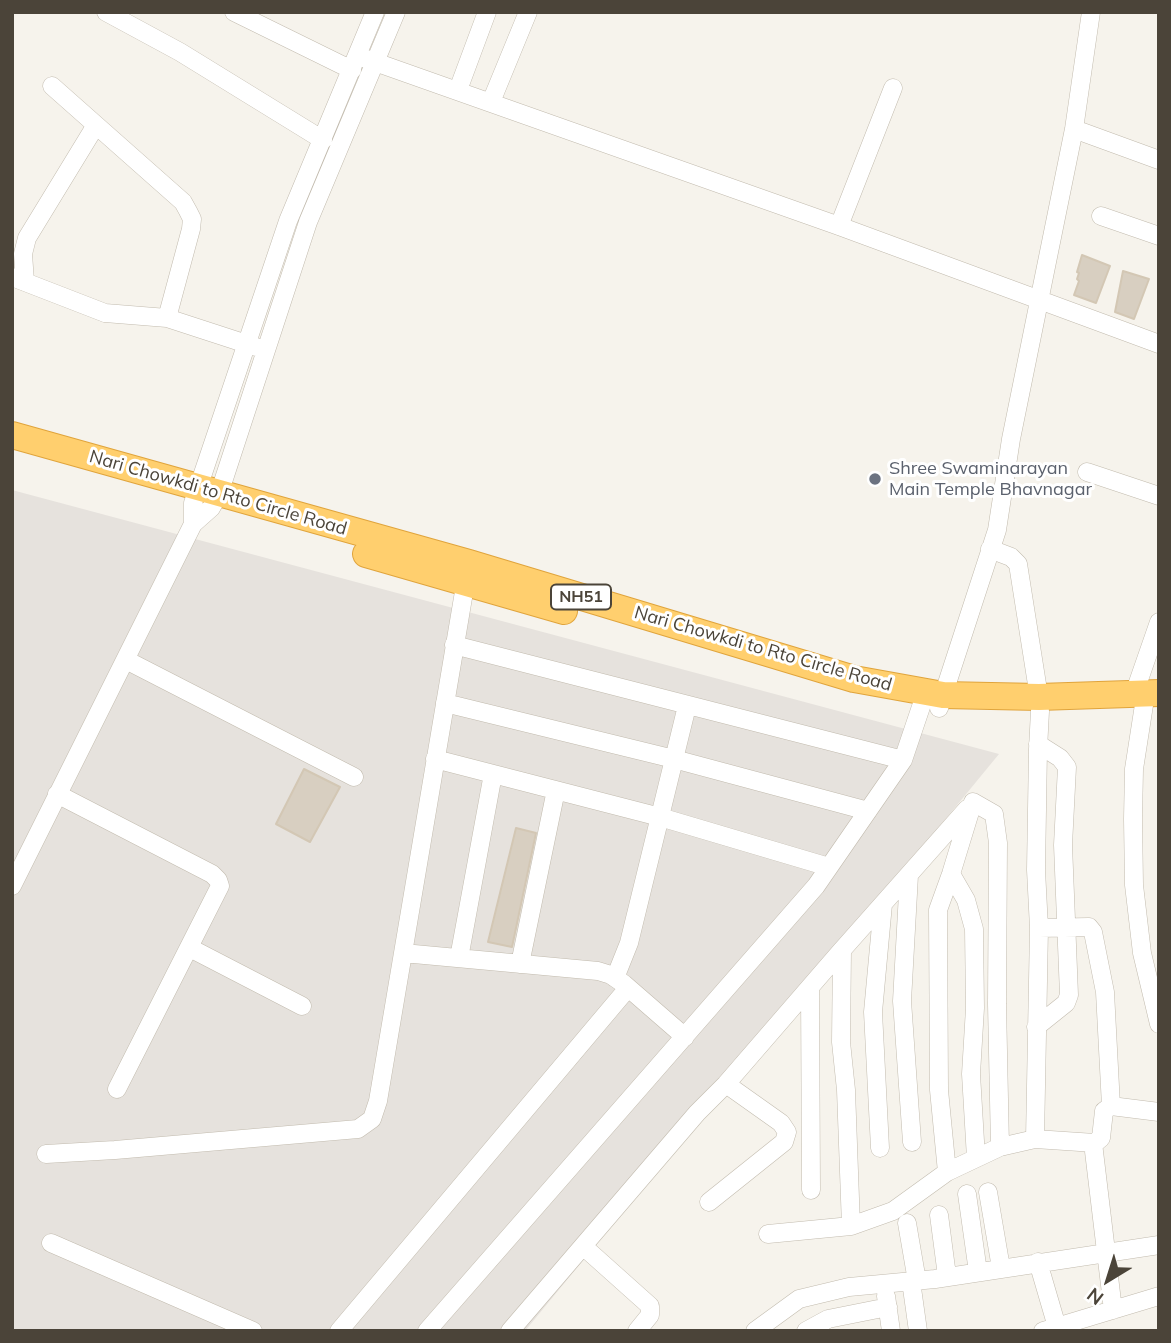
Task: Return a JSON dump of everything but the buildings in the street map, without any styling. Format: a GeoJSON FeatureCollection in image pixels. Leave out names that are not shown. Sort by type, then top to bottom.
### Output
{"type":"FeatureCollection","features":[{"type":"Feature","properties":{"kind":"highway","name":"Nari Chowkdi to Rto Circle Road"},"geometry":{"type":"LineString","coordinates":[[12,435],[203,504],[467,573],[932,701],[1040,704],[1148,700]]}},
{"type":"Feature","properties":{"kind":"highway","name":"NH51"},"geometry":{"type":"LineString","coordinates":[[12,450],[203,504]]}},
{"type":"Feature","properties":{"kind":"street"},"geometry":{"type":"LineString","coordinates":[[106,12],[180,51],[323,140]]}},
{"type":"Feature","properties":{"kind":"street"},"geometry":{"type":"LineString","coordinates":[[234,12],[361,63],[458,90],[1159,344]]}},
{"type":"Feature","properties":{"kind":"street"},"geometry":{"type":"LineString","coordinates":[[12,886],[203,504],[266,350],[361,63],[375,12]]}},
{"type":"Feature","properties":{"kind":"street"},"geometry":{"type":"LineString","coordinates":[[203,504],[246,345],[288,221],[323,140],[361,63],[396,12]]}},
{"type":"Feature","properties":{"kind":"street"},"geometry":{"type":"LineString","coordinates":[[458,90],[486,12]]}},
{"type":"Feature","properties":{"kind":"street"},"geometry":{"type":"LineString","coordinates":[[491,102],[528,12]]}},
{"type":"Feature","properties":{"kind":"street"},"geometry":{"type":"LineString","coordinates":[[426,1331],[807,897],[903,760],[932,701],[997,530],[1011,439],[1074,129],[1091,12]]}},
{"type":"Feature","properties":{"kind":"street"},"geometry":{"type":"LineString","coordinates":[[52,86],[183,202],[192,219],[167,318]]}},
{"type":"Feature","properties":{"kind":"street"},"geometry":{"type":"LineString","coordinates":[[839,226],[893,88]]}},
{"type":"Feature","properties":{"kind":"street"},"geometry":{"type":"LineString","coordinates":[[96,125],[27,238],[18,280],[105,313],[167,318],[266,350]]}},
{"type":"Feature","properties":{"kind":"street"},"geometry":{"type":"LineString","coordinates":[[1074,129],[1159,160]]}},
{"type":"Feature","properties":{"kind":"street"},"geometry":{"type":"LineString","coordinates":[[1101,216],[1159,236]]}},
{"type":"Feature","properties":{"kind":"street"},"geometry":{"type":"LineString","coordinates":[[1087,472],[1159,496]]}},
{"type":"Feature","properties":{"kind":"street"},"geometry":{"type":"LineString","coordinates":[[990,549],[1011,556],[1018,564],[1040,704],[1035,1139]]}},
{"type":"Feature","properties":{"kind":"street"},"geometry":{"type":"LineString","coordinates":[[46,1154],[358,1129],[372,1119],[378,1101],[467,573]]}},
{"type":"Feature","properties":{"kind":"street"},"geometry":{"type":"LineString","coordinates":[[1159,622],[1135,769],[1133,819],[1134,885],[1142,953],[1159,1024]]}},
{"type":"Feature","properties":{"kind":"street"},"geometry":{"type":"LineString","coordinates":[[454,645],[903,760]]}},
{"type":"Feature","properties":{"kind":"street"},"geometry":{"type":"LineString","coordinates":[[126,660],[354,777]]}},
{"type":"Feature","properties":{"kind":"street"},"geometry":{"type":"LineString","coordinates":[[444,704],[674,759],[868,811]]}},
{"type":"Feature","properties":{"kind":"street"},"geometry":{"type":"LineString","coordinates":[[339,1331],[622,983],[629,943],[687,706]]}},
{"type":"Feature","properties":{"kind":"street"},"geometry":{"type":"LineString","coordinates":[[1036,1027],[1066,1003],[1069,995],[1063,838],[1067,767],[1060,758],[1038,744]]}},
{"type":"Feature","properties":{"kind":"street"},"geometry":{"type":"LineString","coordinates":[[435,759],[660,817],[829,867]]}},
{"type":"Feature","properties":{"kind":"street"},"geometry":{"type":"LineString","coordinates":[[459,958],[493,774]]}},
{"type":"Feature","properties":{"kind":"street"},"geometry":{"type":"LineString","coordinates":[[520,964],[556,790]]}},
{"type":"Feature","properties":{"kind":"street"},"geometry":{"type":"LineString","coordinates":[[57,794],[212,874],[220,886],[117,1089]]}},
{"type":"Feature","properties":{"kind":"street"},"geometry":{"type":"LineString","coordinates":[[947,1172],[939,1090],[937,911],[972,802]]}},
{"type":"Feature","properties":{"kind":"street"},"geometry":{"type":"LineString","coordinates":[[510,1331],[697,1113],[726,1084],[972,802]]}},
{"type":"Feature","properties":{"kind":"street"},"geometry":{"type":"LineString","coordinates":[[972,802],[994,814],[998,843],[1000,1147]]}},
{"type":"Feature","properties":{"kind":"street"},"geometry":{"type":"LineString","coordinates":[[951,874],[967,900],[974,929],[975,1007],[971,1074],[976,1158]]}},
{"type":"Feature","properties":{"kind":"street"},"geometry":{"type":"LineString","coordinates":[[909,875],[902,1001],[912,1142]]}},
{"type":"Feature","properties":{"kind":"street"},"geometry":{"type":"LineString","coordinates":[[880,1148],[873,1012],[883,904]]}},
{"type":"Feature","properties":{"kind":"street"},"geometry":{"type":"LineString","coordinates":[[1039,928],[1089,927],[1093,932],[1105,992],[1107,1109],[1097,1140],[1104,1252],[1113,1310]]}},
{"type":"Feature","properties":{"kind":"street"},"geometry":{"type":"LineString","coordinates":[[190,948],[302,1006]]}},
{"type":"Feature","properties":{"kind":"street"},"geometry":{"type":"LineString","coordinates":[[842,950],[841,1042],[846,1090],[851,1226]]}},
{"type":"Feature","properties":{"kind":"street"},"geometry":{"type":"LineString","coordinates":[[403,953],[598,971],[622,983],[685,1037]]}},
{"type":"Feature","properties":{"kind":"street"},"geometry":{"type":"LineString","coordinates":[[810,987],[811,1190]]}},
{"type":"Feature","properties":{"kind":"street"},"geometry":{"type":"LineString","coordinates":[[709,1202],[783,1142],[787,1132],[781,1123],[726,1084]]}},
{"type":"Feature","properties":{"kind":"street"},"geometry":{"type":"LineString","coordinates":[[1107,1109],[1159,1112]]}},
{"type":"Feature","properties":{"kind":"street"},"geometry":{"type":"LineString","coordinates":[[768,1234],[851,1226],[893,1211],[947,1172],[1000,1147],[1035,1139],[1097,1140]]}},
{"type":"Feature","properties":{"kind":"street"},"geometry":{"type":"LineString","coordinates":[[988,1192],[1001,1268]]}},
{"type":"Feature","properties":{"kind":"street"},"geometry":{"type":"LineString","coordinates":[[967,1194],[978,1272]]}},
{"type":"Feature","properties":{"kind":"street"},"geometry":{"type":"LineString","coordinates":[[939,1215],[947,1276]]}},
{"type":"Feature","properties":{"kind":"street"},"geometry":{"type":"LineString","coordinates":[[907,1223],[918,1331]]}},
{"type":"Feature","properties":{"kind":"street"},"geometry":{"type":"LineString","coordinates":[[51,1243],[253,1331]]}},
{"type":"Feature","properties":{"kind":"street"},"geometry":{"type":"LineString","coordinates":[[755,1331],[799,1299],[849,1287],[914,1281],[1159,1245]]}},
{"type":"Feature","properties":{"kind":"street"},"geometry":{"type":"LineString","coordinates":[[583,1247],[650,1306],[650,1315],[637,1331]]}},
{"type":"Feature","properties":{"kind":"street"},"geometry":{"type":"LineString","coordinates":[[1038,1262],[1050,1329],[1159,1296]]}},
{"type":"Feature","properties":{"kind":"street"},"geometry":{"type":"LineString","coordinates":[[884,1284],[891,1331]]}},
{"type":"Feature","properties":{"kind":"street"},"geometry":{"type":"LineString","coordinates":[[806,1331],[828,1319],[888,1307]]}},
{"type":"Feature","properties":{"kind":"shaded area"},"geometry":{"type":"Polygon","coordinates":[[[12,490],[999,754],[525,1331],[12,1331],[12,490]]]}},
{"type":"Feature","properties":{"kind":"place","name":"Shree Swaminarayan Main Temple Bhavnagar"},"geometry":{"type":"Point","coordinates":[875,479]}}]}
